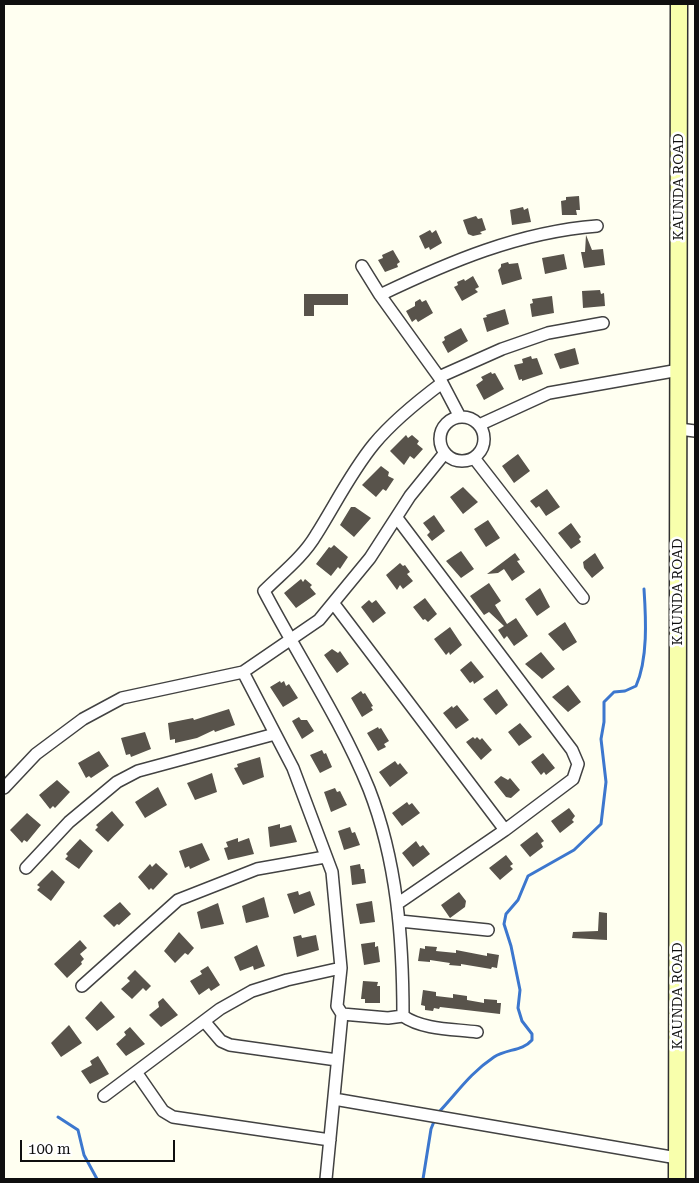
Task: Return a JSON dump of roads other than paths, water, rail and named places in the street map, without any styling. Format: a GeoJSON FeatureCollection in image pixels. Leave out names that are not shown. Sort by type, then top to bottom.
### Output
{"type":"FeatureCollection","features":[{"type":"Feature","properties":{"kind":"main road","name":"KAUNDA ROAD"},"geometry":{"type":"LineString","coordinates":[[677,1179],[687,430],[679,370],[679,4]]}},
{"type":"Feature","properties":{"kind":"street"},"geometry":{"type":"LineString","coordinates":[[380,295],[447,264],[518,240],[569,228],[596,226]]}},
{"type":"Feature","properties":{"kind":"street"},"geometry":{"type":"LineString","coordinates":[[362,266],[380,295],[441,380],[460,417]]}},
{"type":"Feature","properties":{"kind":"street"},"geometry":{"type":"LineString","coordinates":[[403,1016],[398,904],[389,856],[369,789],[334,717],[290,641],[264,591],[299,557],[316,536],[357,467],[374,444],[441,380],[502,349],[548,333],[603,323]]}},
{"type":"Feature","properties":{"kind":"street"},"geometry":{"type":"LineString","coordinates":[[479,425],[549,393],[679,370]]}},
{"type":"Feature","properties":{"kind":"street"},"geometry":{"type":"LineString","coordinates":[[460,417],[472,419],[479,425],[485,441],[482,450],[474,458],[460,462],[444,454],[439,437],[447,422],[460,417]]}},
{"type":"Feature","properties":{"kind":"street"},"geometry":{"type":"LineString","coordinates":[[4,788],[36,754],[75,725],[122,698],[243,672],[319,620],[370,558],[410,496],[444,454]]}},
{"type":"Feature","properties":{"kind":"street"},"geometry":{"type":"LineString","coordinates":[[474,458],[583,598]]}},
{"type":"Feature","properties":{"kind":"street"},"geometry":{"type":"LineString","coordinates":[[397,518],[572,750],[578,764],[573,779],[505,830],[398,904]]}},
{"type":"Feature","properties":{"kind":"street"},"geometry":{"type":"LineString","coordinates":[[334,604],[505,830]]}},
{"type":"Feature","properties":{"kind":"street"},"geometry":{"type":"LineString","coordinates":[[243,672],[293,768],[332,872],[341,968],[337,1006],[342,1014],[326,1179]]}},
{"type":"Feature","properties":{"kind":"street"},"geometry":{"type":"LineString","coordinates":[[26,868],[68,822],[117,782],[138,770],[275,734]]}},
{"type":"Feature","properties":{"kind":"street"},"geometry":{"type":"LineString","coordinates":[[82,986],[178,900],[257,869],[325,857]]}},
{"type":"Feature","properties":{"kind":"street"},"geometry":{"type":"LineString","coordinates":[[400,921],[488,930]]}},
{"type":"Feature","properties":{"kind":"street"},"geometry":{"type":"LineString","coordinates":[[104,1096],[204,1022],[252,991],[286,980],[341,968]]}},
{"type":"Feature","properties":{"kind":"street"},"geometry":{"type":"LineString","coordinates":[[342,1014],[388,1018],[403,1016],[411,1022],[433,1027],[477,1032]]}},
{"type":"Feature","properties":{"kind":"street"},"geometry":{"type":"LineString","coordinates":[[204,1022],[221,1041],[230,1045],[337,1060]]}},
{"type":"Feature","properties":{"kind":"street"},"geometry":{"type":"LineString","coordinates":[[136,1072],[163,1111],[173,1117],[330,1140]]}},
{"type":"Feature","properties":{"kind":"street"},"geometry":{"type":"LineString","coordinates":[[334,1099],[677,1158]]}},
{"type":"Feature","properties":{"kind":"waterway"},"geometry":{"type":"LineString","coordinates":[[438,1113],[485,1063],[499,1054],[524,1046],[532,1040],[532,1034],[522,1021],[518,1008],[520,990],[511,946],[504,924],[506,914],[518,900],[528,876],[574,850],[601,824],[606,782],[601,739],[604,722],[604,702],[614,692],[625,691],[636,686],[640,675],[645,639],[644,589]]}},
{"type":"Feature","properties":{"kind":"waterway"},"geometry":{"type":"LineString","coordinates":[[58,1117],[78,1130],[84,1155],[97,1179]]}},
{"type":"Feature","properties":{"kind":"waterway"},"geometry":{"type":"LineString","coordinates":[[423,1179],[431,1129],[435,1119]]}}]}
